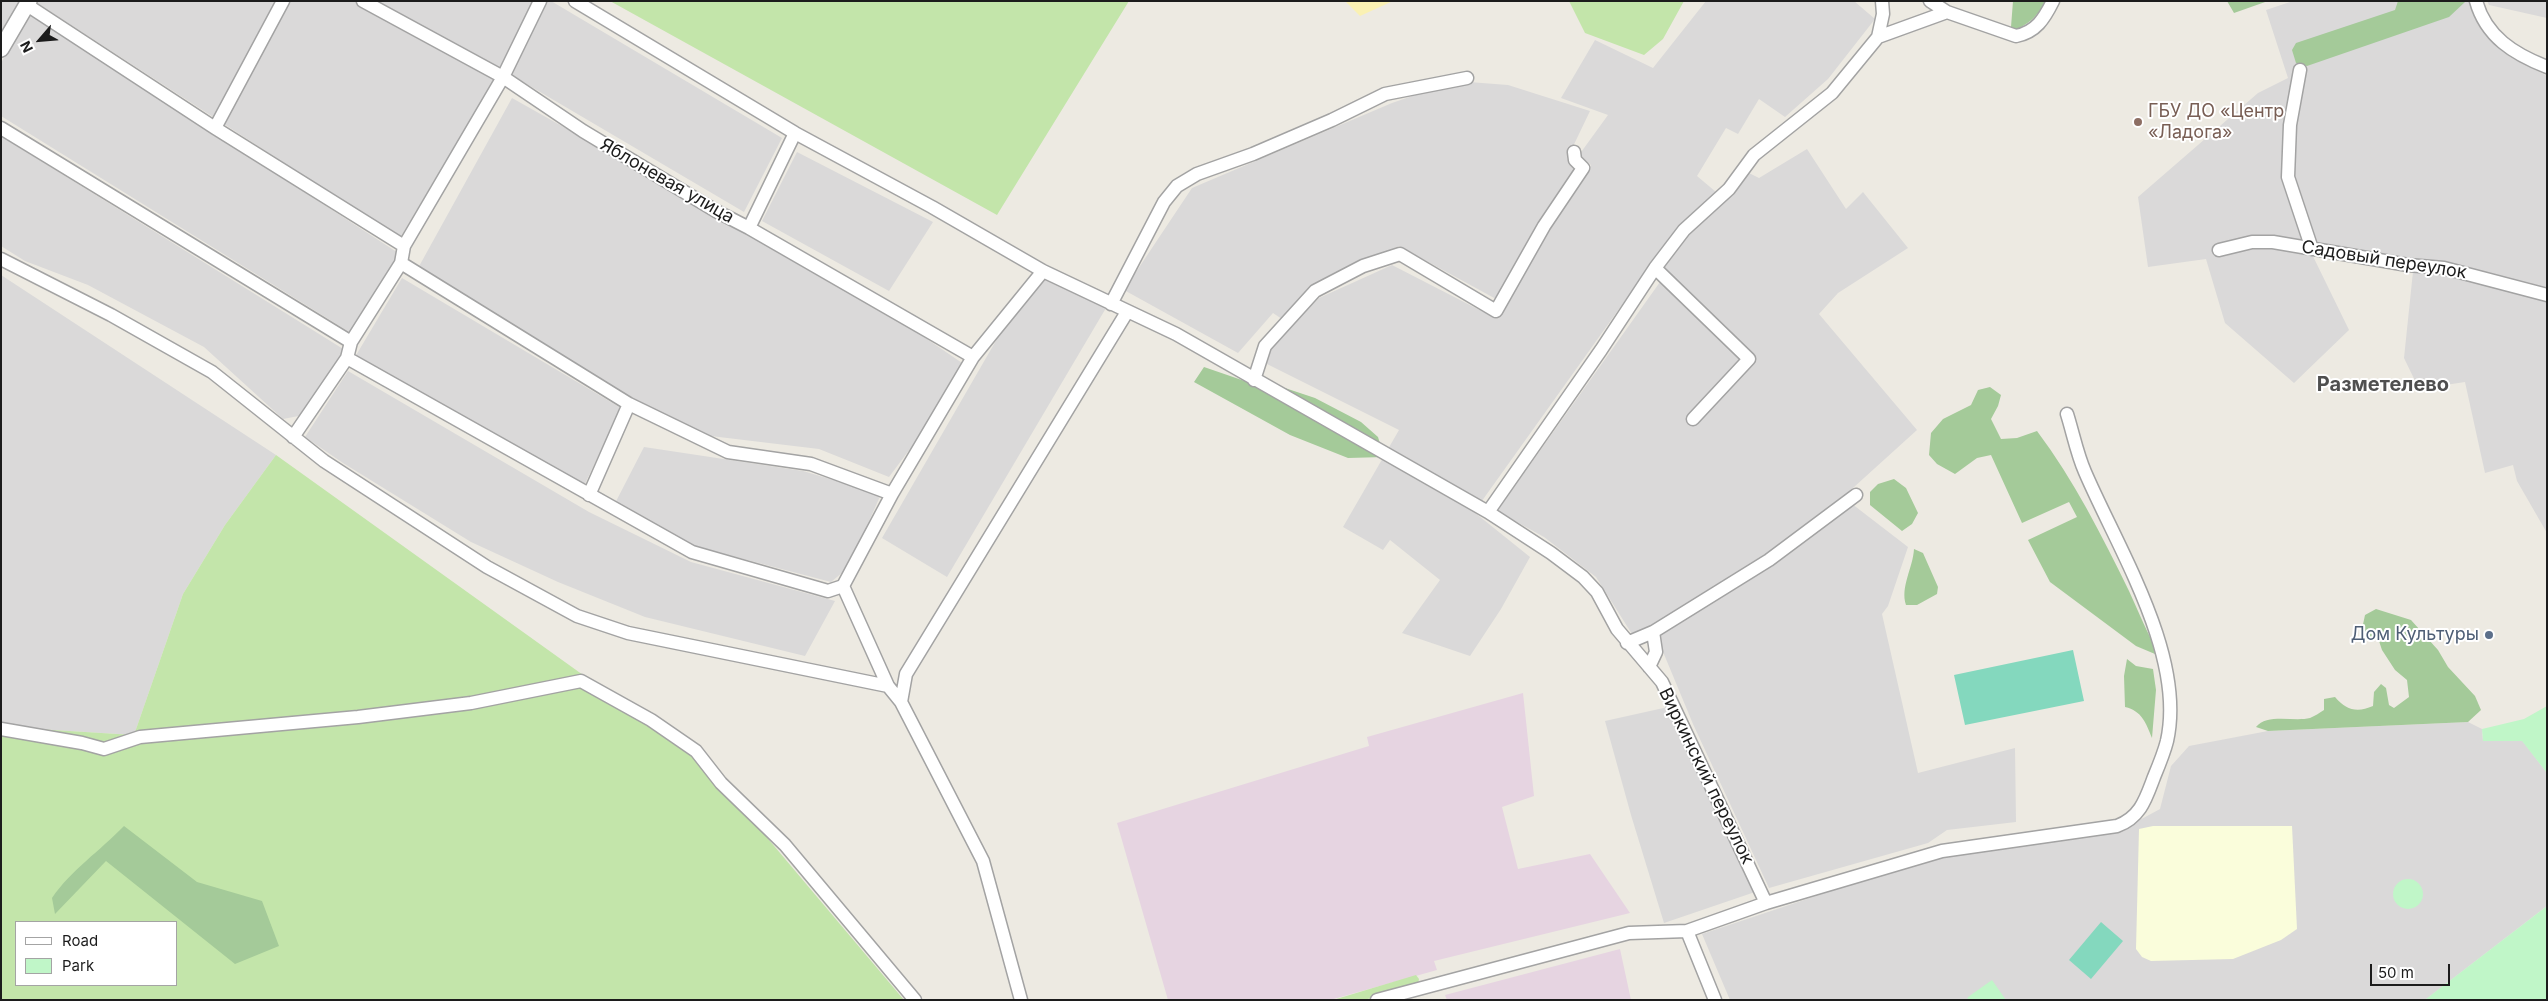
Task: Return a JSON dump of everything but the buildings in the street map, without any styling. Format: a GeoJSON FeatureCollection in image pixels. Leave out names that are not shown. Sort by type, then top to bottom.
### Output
{"type":"FeatureCollection","features":[{"type":"Feature","properties":{"kind":"street"},"geometry":{"type":"LineString","coordinates":[[214,128],[283,1]]}},
{"type":"Feature","properties":{"kind":"street","name":"Яблоневая улица"},"geometry":{"type":"LineString","coordinates":[[363,1],[503,77],[583,131],[716,212],[749,228],[974,357]]}},
{"type":"Feature","properties":{"kind":"street"},"geometry":{"type":"LineString","coordinates":[[293,437],[347,358],[351,342],[401,263],[404,246],[503,77],[540,1]]}},
{"type":"Feature","properties":{"kind":"street","name":"Виркинский переулок"},"geometry":{"type":"LineString","coordinates":[[574,1],[795,133],[932,207],[1043,272],[1176,334],[1488,512],[1551,552],[1597,592],[1627,643],[1662,682],[1766,903]]}},
{"type":"Feature","properties":{"kind":"street"},"geometry":{"type":"LineString","coordinates":[[1488,512],[1602,350],[1655,268],[1684,230],[1729,189],[1754,155],[1832,93],[1878,37],[1883,14],[1882,1]]}},
{"type":"Feature","properties":{"kind":"street"},"geometry":{"type":"LineString","coordinates":[[1930,1],[1947,12],[2016,36],[2036,28],[2053,1]]}},
{"type":"Feature","properties":{"kind":"street"},"geometry":{"type":"LineString","coordinates":[[2476,1],[2487,28],[2508,48],[2547,67]]}},
{"type":"Feature","properties":{"kind":"street"},"geometry":{"type":"LineString","coordinates":[[1,49],[28,3],[214,128],[404,246]]}},
{"type":"Feature","properties":{"kind":"street"},"geometry":{"type":"LineString","coordinates":[[1878,37],[1947,12]]}},
{"type":"Feature","properties":{"kind":"street"},"geometry":{"type":"LineString","coordinates":[[2300,70],[2290,125],[2288,176],[2312,249]]}},
{"type":"Feature","properties":{"kind":"street"},"geometry":{"type":"LineString","coordinates":[[1110,304],[1164,202],[1177,186],[1197,174],[1253,154],[1332,120],[1385,94],[1466,78]]}},
{"type":"Feature","properties":{"kind":"street"},"geometry":{"type":"LineString","coordinates":[[1,128],[351,342]]}},
{"type":"Feature","properties":{"kind":"street"},"geometry":{"type":"LineString","coordinates":[[749,228],[795,133]]}},
{"type":"Feature","properties":{"kind":"street"},"geometry":{"type":"LineString","coordinates":[[1254,380],[1265,346],[1315,291],[1363,266],[1400,254],[1496,311],[1544,226],[1582,168],[1575,160],[1574,152]]}},
{"type":"Feature","properties":{"kind":"street","name":"Садовый переулок"},"geometry":{"type":"LineString","coordinates":[[2219,250],[2252,242],[2273,242],[2408,265],[2444,268],[2547,295]]}},
{"type":"Feature","properties":{"kind":"street"},"geometry":{"type":"LineString","coordinates":[[2,260],[111,314],[212,372],[324,461],[479,562],[577,616],[628,633],[888,686]]}},
{"type":"Feature","properties":{"kind":"street"},"geometry":{"type":"LineString","coordinates":[[401,263],[629,404],[728,452],[811,464],[892,494]]}},
{"type":"Feature","properties":{"kind":"street"},"geometry":{"type":"LineString","coordinates":[[1655,268],[1749,358],[1692,419]]}},
{"type":"Feature","properties":{"kind":"street"},"geometry":{"type":"LineString","coordinates":[[347,358],[692,552],[828,591],[843,586],[892,494],[974,357],[1043,272]]}},
{"type":"Feature","properties":{"kind":"street"},"geometry":{"type":"LineString","coordinates":[[901,702],[906,674],[1127,312]]}},
{"type":"Feature","properties":{"kind":"street"},"geometry":{"type":"LineString","coordinates":[[589,495],[629,404]]}},
{"type":"Feature","properties":{"kind":"street"},"geometry":{"type":"LineString","coordinates":[[1377,1000],[1629,933],[1687,931],[1766,903],[1942,851],[2117,826],[2128,822],[2143,806],[2167,741],[2170,720],[2169,686],[2154,624],[2084,470],[2067,414]]}},
{"type":"Feature","properties":{"kind":"street"},"geometry":{"type":"LineString","coordinates":[[1627,643],[1653,632],[1769,560],[1856,495]]}},
{"type":"Feature","properties":{"kind":"street"},"geometry":{"type":"LineString","coordinates":[[843,586],[888,686],[901,702],[983,861],[1021,1000]]}},
{"type":"Feature","properties":{"kind":"street"},"geometry":{"type":"LineString","coordinates":[[1649,667],[1656,652],[1653,632]]}},
{"type":"Feature","properties":{"kind":"street"},"geometry":{"type":"LineString","coordinates":[[1,729],[82,743],[104,749],[140,737],[358,718],[471,703],[581,681],[650,720],[696,751],[721,782],[784,845],[915,1000]]}},
{"type":"Feature","properties":{"kind":"street"},"geometry":{"type":"LineString","coordinates":[[1687,931],[1715,1000]]}},
{"type":"Feature","properties":{"kind":"shaded area"},"geometry":{"type":"Polygon","coordinates":[[[1,1],[21,1],[1,35],[1,1]]]}},
{"type":"Feature","properties":{"kind":"shaded area"},"geometry":{"type":"Polygon","coordinates":[[[34,1],[551,1],[782,138],[744,212],[501,69],[400,238],[34,1]]]}},
{"type":"Feature","properties":{"kind":"shaded area"},"geometry":{"type":"Polygon","coordinates":[[[1706,1],[1854,1],[1875,19],[1828,79],[1785,117],[1759,99],[1738,134],[1726,128],[1697,176],[1716,192],[1674,232],[1474,512],[1530,557],[1501,609],[1470,656],[1402,633],[1440,580],[1390,540],[1383,550],[1343,527],[1399,430],[1267,364],[1270,348],[1319,298],[1392,265],[1497,319],[1537,248],[1591,165],[1579,155],[1608,115],[1561,98],[1595,40],[1653,68],[1706,1]]]}},
{"type":"Feature","properties":{"kind":"shaded area"},"geometry":{"type":"Polygon","coordinates":[[[2293,1],[2471,1],[2488,34],[2509,56],[2547,76],[2547,533],[2517,481],[2513,465],[2485,473],[2465,382],[2419,389],[2404,358],[2414,262],[2307,244],[2349,330],[2294,383],[2225,323],[2206,259],[2148,267],[2138,197],[2258,93],[2288,78],[2266,10],[2293,1]]]}},
{"type":"Feature","properties":{"kind":"shaded area"},"geometry":{"type":"Polygon","coordinates":[[[2487,1],[2547,1],[2547,18],[2489,5],[2487,1]]]}},
{"type":"Feature","properties":{"kind":"shaded area"},"geometry":{"type":"Polygon","coordinates":[[[29,13],[406,258],[359,338],[1,116],[1,63],[29,13]]]}},
{"type":"Feature","properties":{"kind":"shaded area"},"geometry":{"type":"Polygon","coordinates":[[[1456,81],[1508,85],[1590,111],[1567,159],[1578,165],[1533,231],[1496,299],[1399,246],[1314,284],[1282,319],[1273,313],[1238,353],[1124,290],[1192,188],[1392,103],[1456,81]]]}},
{"type":"Feature","properties":{"kind":"shaded area"},"geometry":{"type":"Polygon","coordinates":[[[512,98],[864,296],[965,365],[922,433],[889,477],[819,449],[694,434],[417,270],[512,98]]]}},
{"type":"Feature","properties":{"kind":"shaded area"},"geometry":{"type":"Polygon","coordinates":[[[1,136],[348,352],[309,414],[283,419],[204,347],[88,285],[25,261],[1,246],[1,136]]]}},
{"type":"Feature","properties":{"kind":"shaded area"},"geometry":{"type":"Polygon","coordinates":[[[1807,149],[1846,209],[1863,192],[1908,248],[1838,293],[1819,314],[1917,430],[1843,497],[1908,547],[1888,606],[1882,614],[1918,773],[2015,748],[2016,822],[1947,830],[1928,843],[1769,888],[1693,724],[1661,647],[1660,635],[1651,627],[1632,634],[1596,577],[1544,537],[1497,511],[1665,275],[1658,267],[1689,231],[1735,193],[1749,173],[1759,178],[1807,149]]]}},
{"type":"Feature","properties":{"kind":"shaded area"},"geometry":{"type":"Polygon","coordinates":[[[797,152],[933,222],[889,291],[762,221],[797,152]]]}},
{"type":"Feature","properties":{"kind":"shaded area"},"geometry":{"type":"Polygon","coordinates":[[[1,275],[276,455],[225,525],[183,594],[134,735],[4,727],[1,729],[1,275]]]}},
{"type":"Feature","properties":{"kind":"shaded area"},"geometry":{"type":"Polygon","coordinates":[[[1044,276],[1106,308],[947,577],[882,538],[1001,332],[1044,276]]]}},
{"type":"Feature","properties":{"kind":"shaded area"},"geometry":{"type":"Polygon","coordinates":[[[402,278],[621,408],[584,486],[355,357],[402,278]]]}},
{"type":"Feature","properties":{"kind":"shaded area"},"geometry":{"type":"Polygon","coordinates":[[[348,371],[589,512],[691,562],[835,601],[805,656],[645,617],[558,582],[471,542],[343,463],[305,437],[348,371]]]}},
{"type":"Feature","properties":{"kind":"shaded area"},"geometry":{"type":"Polygon","coordinates":[[[644,447],[803,471],[881,494],[849,567],[831,582],[698,547],[610,513],[644,447]]]}},
{"type":"Feature","properties":{"kind":"shaded area"},"geometry":{"type":"Polygon","coordinates":[[[1523,693],[1534,796],[1502,807],[1518,869],[1590,854],[1630,913],[1434,961],[1437,970],[1330,1000],[1168,1000],[1117,823],[1369,746],[1367,737],[1523,693]]]}},
{"type":"Feature","properties":{"kind":"shaded area"},"geometry":{"type":"Polygon","coordinates":[[[1668,707],[1755,892],[1664,923],[1605,721],[1668,707]]]}},
{"type":"Feature","properties":{"kind":"shaded area"},"geometry":{"type":"Polygon","coordinates":[[[2468,722],[2482,729],[2483,741],[2522,740],[2547,773],[2547,906],[2425,1000],[1730,1000],[1702,934],[1942,854],[2125,828],[2160,809],[2171,766],[2189,746],[2268,731],[2468,722]]]}},
{"type":"Feature","properties":{"kind":"shaded area"},"geometry":{"type":"Polygon","coordinates":[[[2153,826],[2292,826],[2297,929],[2281,940],[2233,959],[2151,961],[2142,957],[2136,949],[2139,829],[2153,826]]]}},
{"type":"Feature","properties":{"kind":"shaded area"},"geometry":{"type":"Polygon","coordinates":[[[1620,949],[1631,1000],[1447,1000],[1445,995],[1620,949]]]}},
{"type":"Feature","properties":{"kind":"green space"},"geometry":{"type":"Polygon","coordinates":[[[610,1],[1129,1],[997,215],[610,1]]]}},
{"type":"Feature","properties":{"kind":"green space"},"geometry":{"type":"Polygon","coordinates":[[[1569,1],[1684,1],[1663,39],[1644,55],[1585,33],[1569,1]]]}},
{"type":"Feature","properties":{"kind":"green space"},"geometry":{"type":"Polygon","coordinates":[[[2013,1],[2044,1],[2045,3],[2032,19],[2015,30],[2011,27],[2013,1]]]}},
{"type":"Feature","properties":{"kind":"green space"},"geometry":{"type":"Polygon","coordinates":[[[2227,1],[2268,1],[2234,13],[2227,1]]]}},
{"type":"Feature","properties":{"kind":"green space"},"geometry":{"type":"Polygon","coordinates":[[[2398,1],[2465,2],[2449,17],[2307,66],[2296,63],[2292,50],[2296,43],[2395,10],[2398,1]]]}},
{"type":"Feature","properties":{"kind":"green space"},"geometry":{"type":"Polygon","coordinates":[[[1204,367],[1265,388],[1285,388],[1315,398],[1361,422],[1378,437],[1384,457],[1348,458],[1290,435],[1194,382],[1204,367]]]}},
{"type":"Feature","properties":{"kind":"green space"},"geometry":{"type":"Polygon","coordinates":[[[1990,387],[2001,395],[1991,419],[2001,439],[2017,438],[2037,431],[2063,469],[2087,509],[2119,570],[2153,643],[2155,654],[2136,646],[2050,582],[2028,540],[2077,517],[2069,502],[2022,523],[1991,455],[1977,458],[1955,474],[1937,464],[1929,455],[1931,433],[1943,419],[1971,405],[1978,390],[1990,387]]]}},
{"type":"Feature","properties":{"kind":"green space"},"geometry":{"type":"Polygon","coordinates":[[[276,455],[664,733],[710,770],[904,1000],[1,1000],[1,729],[4,727],[134,735],[183,594],[225,525],[276,455]]]}},
{"type":"Feature","properties":{"kind":"green space"},"geometry":{"type":"Polygon","coordinates":[[[1894,479],[1906,488],[1918,513],[1912,524],[1902,531],[1870,505],[1870,492],[1878,484],[1894,479]]]}},
{"type":"Feature","properties":{"kind":"green space"},"geometry":{"type":"Polygon","coordinates":[[[1914,549],[1923,553],[1938,587],[1937,594],[1917,605],[1906,605],[1906,584],[1914,549]]]}},
{"type":"Feature","properties":{"kind":"green space"},"geometry":{"type":"Polygon","coordinates":[[[2376,609],[2411,620],[2438,650],[2448,667],[2475,696],[2481,710],[2468,722],[2268,731],[2256,727],[2267,720],[2310,718],[2324,710],[2324,699],[2335,697],[2343,705],[2352,709],[2357,710],[2373,706],[2374,692],[2381,684],[2386,688],[2389,705],[2394,708],[2409,697],[2407,680],[2395,670],[2382,650],[2379,641],[2361,634],[2365,615],[2376,609]]]}},
{"type":"Feature","properties":{"kind":"green space"},"geometry":{"type":"Polygon","coordinates":[[[2073,650],[2084,701],[1965,725],[1954,675],[2073,650]]]}},
{"type":"Feature","properties":{"kind":"green space"},"geometry":{"type":"Polygon","coordinates":[[[2127,659],[2136,666],[2153,669],[2156,690],[2152,738],[2145,723],[2136,711],[2125,707],[2124,676],[2127,659]]]}},
{"type":"Feature","properties":{"kind":"green space"},"geometry":{"type":"Polygon","coordinates":[[[2547,706],[2547,773],[2522,741],[2483,741],[2482,729],[2524,719],[2547,706]]]}},
{"type":"Feature","properties":{"kind":"green space"},"geometry":{"type":"Polygon","coordinates":[[[124,826],[197,882],[262,901],[279,946],[235,964],[106,861],[55,914],[52,898],[68,878],[124,826]]]}},
{"type":"Feature","properties":{"kind":"green space"},"geometry":{"type":"Polygon","coordinates":[[[2408,879],[2419,883],[2423,894],[2419,905],[2408,909],[2397,905],[2393,894],[2397,883],[2408,879]]]}},
{"type":"Feature","properties":{"kind":"green space"},"geometry":{"type":"Polygon","coordinates":[[[2547,906],[2547,1000],[2426,999],[2547,906]]]}},
{"type":"Feature","properties":{"kind":"green space"},"geometry":{"type":"Polygon","coordinates":[[[2101,922],[2123,941],[2091,979],[2069,960],[2101,922]]]}},
{"type":"Feature","properties":{"kind":"green space"},"geometry":{"type":"Polygon","coordinates":[[[1416,975],[1419,979],[1418,985],[1364,1000],[1333,1000],[1416,975]]]}},
{"type":"Feature","properties":{"kind":"green space"},"geometry":{"type":"Polygon","coordinates":[[[1992,980],[2006,1000],[1967,1000],[1968,997],[1992,980]]]}},
{"type":"Feature","properties":{"kind":"sand"},"geometry":{"type":"Polygon","coordinates":[[[1345,1],[1393,1],[1360,16],[1345,1]]]}},
{"type":"Feature","properties":{"kind":"place","name":"ГБУ ДО «Центр «Ладога»"},"geometry":{"type":"Point","coordinates":[2138,122]}},
{"type":"Feature","properties":{"kind":"place","name":"Дом Культуры"},"geometry":{"type":"Point","coordinates":[2489,635]}},
{"type":"Feature","properties":{"kind":"district","name":"Разметелево"},"geometry":{"type":"Point","coordinates":[2383,385]}}]}
